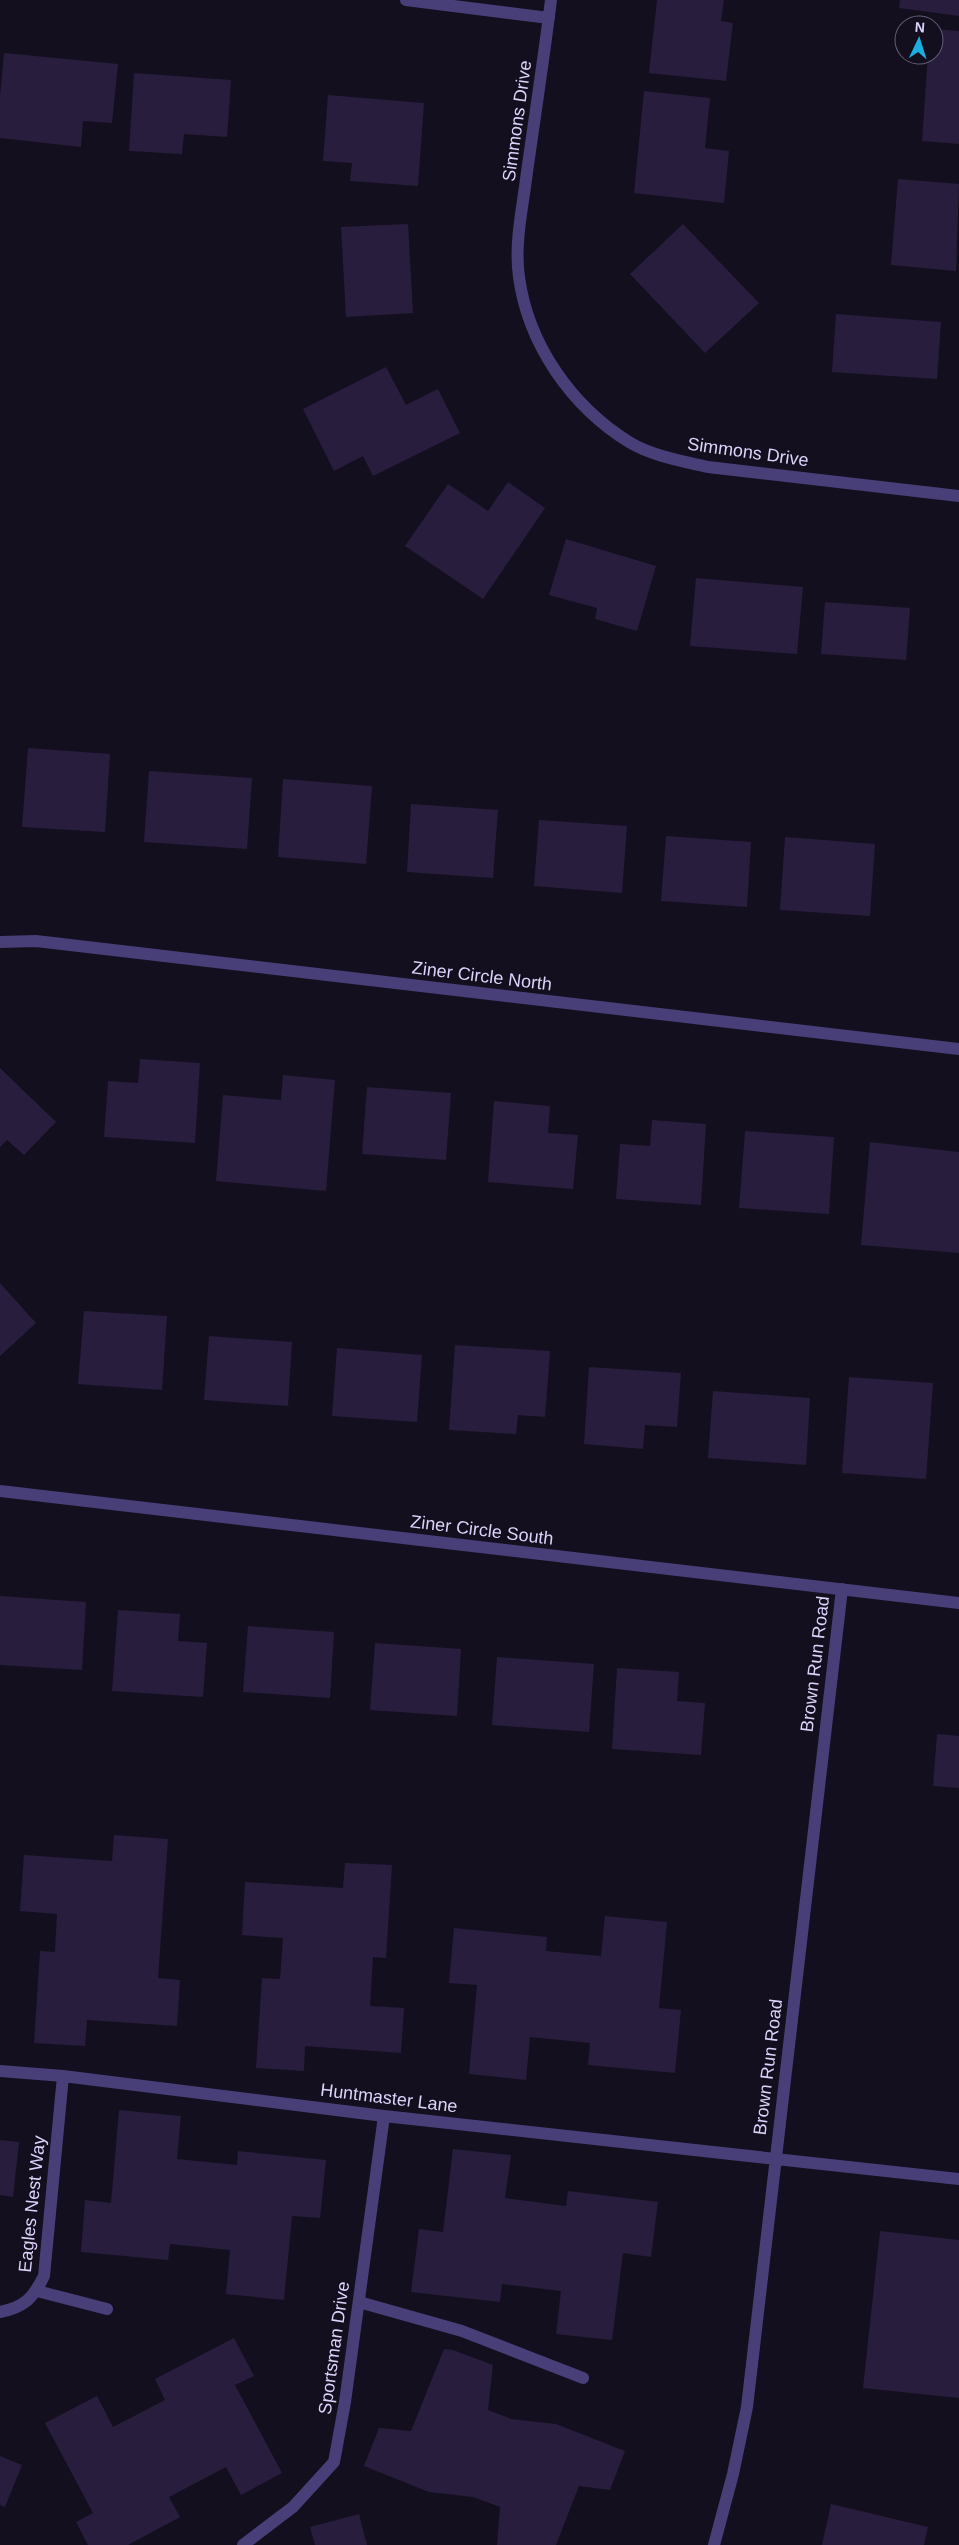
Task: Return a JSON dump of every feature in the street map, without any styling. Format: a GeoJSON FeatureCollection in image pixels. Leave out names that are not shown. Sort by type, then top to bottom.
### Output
{"type":"FeatureCollection","features":[{"type":"Feature","properties":{"kind":"street"},"geometry":{"type":"LineString","coordinates":[[406,0],[549,18]]}},
{"type":"Feature","properties":{"kind":"street","name":"Simmons Drive"},"geometry":{"type":"LineString","coordinates":[[552,0],[519,233],[519,277],[529,318],[543,351],[566,388],[595,416],[630,442],[667,457],[708,467],[959,496]]}},
{"type":"Feature","properties":{"kind":"street","name":"Ziner Circle North"},"geometry":{"type":"LineString","coordinates":[[0,942],[36,941],[959,1049]]}},
{"type":"Feature","properties":{"kind":"street","name":"Ziner Circle South"},"geometry":{"type":"LineString","coordinates":[[0,1491],[959,1603]]}},
{"type":"Feature","properties":{"kind":"street","name":"Brown Run Road"},"geometry":{"type":"LineString","coordinates":[[714,2545],[734,2474],[747,2407],[842,1589]]}},
{"type":"Feature","properties":{"kind":"street","name":"Huntmaster Lane"},"geometry":{"type":"LineString","coordinates":[[0,2071],[63,2076],[384,2116],[959,2180]]}},
{"type":"Feature","properties":{"kind":"street","name":"Eagles Nest Way"},"geometry":{"type":"LineString","coordinates":[[0,2312],[14,2310],[33,2297],[44,2276],[63,2076]]}},
{"type":"Feature","properties":{"kind":"street","name":"Sportsman Drive"},"geometry":{"type":"LineString","coordinates":[[243,2545],[293,2508],[334,2462],[345,2402],[384,2116]]}},
{"type":"Feature","properties":{"kind":"street"},"geometry":{"type":"LineString","coordinates":[[37,2290],[107,2309]]}},
{"type":"Feature","properties":{"kind":"street"},"geometry":{"type":"LineString","coordinates":[[359,2302],[462,2331],[583,2378]]}},
{"type":"Feature","properties":{"kind":"building"},"geometry":{"type":"Polygon","coordinates":[[[657,0],[724,0],[721,21],[733,23],[726,81],[649,73],[657,0]]]}},
{"type":"Feature","properties":{"kind":"building"},"geometry":{"type":"Polygon","coordinates":[[[900,0],[959,0],[959,16],[899,8],[900,0]]]}},
{"type":"Feature","properties":{"kind":"building"},"geometry":{"type":"Polygon","coordinates":[[[944,30],[959,31],[959,144],[922,141],[927,65],[944,65],[944,30]]]}},
{"type":"Feature","properties":{"kind":"building"},"geometry":{"type":"Polygon","coordinates":[[[4,53],[118,64],[112,123],[83,121],[81,147],[0,138],[0,96],[4,53]]]}},
{"type":"Feature","properties":{"kind":"building"},"geometry":{"type":"Polygon","coordinates":[[[134,73],[231,80],[227,137],[184,134],[182,154],[129,151],[134,73]]]}},
{"type":"Feature","properties":{"kind":"building"},"geometry":{"type":"Polygon","coordinates":[[[644,91],[710,98],[705,148],[729,151],[724,203],[634,193],[644,91]]]}},
{"type":"Feature","properties":{"kind":"building"},"geometry":{"type":"Polygon","coordinates":[[[328,95],[424,103],[418,186],[350,181],[352,163],[323,161],[328,95]]]}},
{"type":"Feature","properties":{"kind":"building"},"geometry":{"type":"Polygon","coordinates":[[[898,179],[959,184],[956,271],[891,265],[898,179]]]}},
{"type":"Feature","properties":{"kind":"building"},"geometry":{"type":"Polygon","coordinates":[[[408,224],[413,313],[346,317],[341,227],[408,224]]]}},
{"type":"Feature","properties":{"kind":"building"},"geometry":{"type":"Polygon","coordinates":[[[683,224],[759,303],[705,353],[630,274],[683,224]]]}},
{"type":"Feature","properties":{"kind":"building"},"geometry":{"type":"Polygon","coordinates":[[[836,314],[941,322],[937,379],[832,372],[836,314]]]}},
{"type":"Feature","properties":{"kind":"building"},"geometry":{"type":"Polygon","coordinates":[[[386,367],[406,405],[438,389],[460,433],[373,476],[363,456],[334,471],[303,409],[386,367]]]}},
{"type":"Feature","properties":{"kind":"building"},"geometry":{"type":"Polygon","coordinates":[[[508,482],[545,508],[483,599],[405,546],[448,484],[488,511],[508,482]]]}},
{"type":"Feature","properties":{"kind":"building"},"geometry":{"type":"Polygon","coordinates":[[[566,539],[656,566],[637,631],[595,619],[597,608],[549,595],[566,539]]]}},
{"type":"Feature","properties":{"kind":"building"},"geometry":{"type":"Polygon","coordinates":[[[696,578],[803,587],[797,654],[690,646],[696,578]]]}},
{"type":"Feature","properties":{"kind":"building"},"geometry":{"type":"Polygon","coordinates":[[[825,602],[910,608],[906,660],[821,654],[825,602]]]}},
{"type":"Feature","properties":{"kind":"building"},"geometry":{"type":"Polygon","coordinates":[[[28,748],[110,754],[105,832],[22,827],[28,748]]]}},
{"type":"Feature","properties":{"kind":"building"},"geometry":{"type":"Polygon","coordinates":[[[149,771],[252,778],[247,849],[144,842],[149,771]]]}},
{"type":"Feature","properties":{"kind":"building"},"geometry":{"type":"Polygon","coordinates":[[[283,779],[372,786],[366,864],[278,857],[283,779]]]}},
{"type":"Feature","properties":{"kind":"building"},"geometry":{"type":"Polygon","coordinates":[[[411,804],[498,810],[493,878],[407,872],[411,804]]]}},
{"type":"Feature","properties":{"kind":"building"},"geometry":{"type":"Polygon","coordinates":[[[539,820],[627,826],[622,893],[534,886],[539,820]]]}},
{"type":"Feature","properties":{"kind":"building"},"geometry":{"type":"Polygon","coordinates":[[[666,836],[751,842],[747,907],[661,901],[666,836]]]}},
{"type":"Feature","properties":{"kind":"building"},"geometry":{"type":"Polygon","coordinates":[[[785,837],[875,844],[870,916],[780,910],[785,837]]]}},
{"type":"Feature","properties":{"kind":"building"},"geometry":{"type":"Polygon","coordinates":[[[140,1059],[200,1063],[195,1143],[104,1137],[108,1081],[138,1083],[140,1059]]]}},
{"type":"Feature","properties":{"kind":"building"},"geometry":{"type":"Polygon","coordinates":[[[0,1068],[56,1122],[24,1155],[7,1140],[0,1147],[0,1068]]]}},
{"type":"Feature","properties":{"kind":"building"},"geometry":{"type":"Polygon","coordinates":[[[283,1075],[335,1080],[326,1191],[216,1181],[223,1095],[281,1100],[283,1075]]]}},
{"type":"Feature","properties":{"kind":"building"},"geometry":{"type":"Polygon","coordinates":[[[367,1087],[451,1093],[446,1160],[362,1154],[367,1087]]]}},
{"type":"Feature","properties":{"kind":"building"},"geometry":{"type":"Polygon","coordinates":[[[494,1101],[550,1106],[548,1133],[578,1135],[573,1189],[488,1182],[494,1101]]]}},
{"type":"Feature","properties":{"kind":"building"},"geometry":{"type":"Polygon","coordinates":[[[652,1120],[706,1124],[701,1205],[616,1199],[620,1144],[650,1146],[652,1120]]]}},
{"type":"Feature","properties":{"kind":"building"},"geometry":{"type":"Polygon","coordinates":[[[745,1131],[834,1137],[829,1214],[739,1208],[745,1131]]]}},
{"type":"Feature","properties":{"kind":"building"},"geometry":{"type":"Polygon","coordinates":[[[870,1142],[959,1152],[959,1253],[861,1245],[870,1142]]]}},
{"type":"Feature","properties":{"kind":"building"},"geometry":{"type":"Polygon","coordinates":[[[0,1283],[36,1323],[0,1356],[0,1283]]]}},
{"type":"Feature","properties":{"kind":"building"},"geometry":{"type":"Polygon","coordinates":[[[84,1311],[167,1316],[162,1390],[78,1384],[84,1311]]]}},
{"type":"Feature","properties":{"kind":"building"},"geometry":{"type":"Polygon","coordinates":[[[209,1336],[292,1342],[288,1406],[204,1400],[209,1336]]]}},
{"type":"Feature","properties":{"kind":"building"},"geometry":{"type":"Polygon","coordinates":[[[455,1345],[550,1351],[545,1417],[518,1415],[516,1434],[449,1430],[455,1345]]]}},
{"type":"Feature","properties":{"kind":"building"},"geometry":{"type":"Polygon","coordinates":[[[337,1348],[422,1355],[417,1422],[332,1416],[337,1348]]]}},
{"type":"Feature","properties":{"kind":"building"},"geometry":{"type":"Polygon","coordinates":[[[589,1367],[681,1373],[677,1427],[645,1425],[643,1449],[584,1444],[589,1367]]]}},
{"type":"Feature","properties":{"kind":"building"},"geometry":{"type":"Polygon","coordinates":[[[849,1377],[933,1383],[926,1479],[842,1473],[849,1377]]]}},
{"type":"Feature","properties":{"kind":"building"},"geometry":{"type":"Polygon","coordinates":[[[713,1391],[810,1398],[806,1465],[708,1458],[713,1391]]]}},
{"type":"Feature","properties":{"kind":"building"},"geometry":{"type":"Polygon","coordinates":[[[0,1596],[86,1602],[82,1670],[0,1665],[0,1596]]]}},
{"type":"Feature","properties":{"kind":"building"},"geometry":{"type":"Polygon","coordinates":[[[118,1610],[180,1614],[178,1641],[207,1643],[203,1697],[112,1691],[118,1610]]]}},
{"type":"Feature","properties":{"kind":"building"},"geometry":{"type":"Polygon","coordinates":[[[248,1626],[334,1632],[330,1698],[243,1692],[248,1626]]]}},
{"type":"Feature","properties":{"kind":"building"},"geometry":{"type":"Polygon","coordinates":[[[375,1643],[461,1649],[457,1716],[370,1710],[375,1643]]]}},
{"type":"Feature","properties":{"kind":"building"},"geometry":{"type":"Polygon","coordinates":[[[497,1657],[594,1664],[589,1732],[492,1725],[497,1657]]]}},
{"type":"Feature","properties":{"kind":"building"},"geometry":{"type":"Polygon","coordinates":[[[617,1668],[679,1672],[677,1701],[705,1703],[701,1755],[612,1749],[617,1668]]]}},
{"type":"Feature","properties":{"kind":"building"},"geometry":{"type":"Polygon","coordinates":[[[937,1734],[959,1736],[959,1788],[933,1786],[937,1734]]]}},
{"type":"Feature","properties":{"kind":"building"},"geometry":{"type":"Polygon","coordinates":[[[114,1835],[168,1839],[158,1978],[180,1980],[177,2026],[87,2020],[85,2046],[34,2043],[40,1951],[55,1952],[57,1914],[20,1911],[24,1855],[112,1861],[114,1835]]]}},
{"type":"Feature","properties":{"kind":"building"},"geometry":{"type":"Polygon","coordinates":[[[345,1863],[392,1865],[386,1958],[373,1957],[370,2006],[404,2008],[401,2053],[305,2046],[304,2071],[256,2068],[262,1978],[280,1979],[283,1938],[242,1935],[245,1882],[343,1888],[345,1863]]]}},
{"type":"Feature","properties":{"kind":"building"},"geometry":{"type":"Polygon","coordinates":[[[605,1916],[667,1922],[659,2008],[681,2010],[675,2073],[588,2065],[590,2043],[530,2037],[526,2080],[469,2074],[477,1985],[449,1983],[454,1928],[547,1937],[546,1951],[601,1956],[605,1916]]]}},
{"type":"Feature","properties":{"kind":"building"},"geometry":{"type":"Polygon","coordinates":[[[119,2110],[181,2116],[177,2159],[237,2165],[238,2151],[326,2160],[320,2218],[292,2216],[284,2300],[226,2294],[230,2250],[170,2244],[168,2260],[81,2252],[85,2200],[111,2203],[119,2110]]]}},
{"type":"Feature","properties":{"kind":"building"},"geometry":{"type":"Polygon","coordinates":[[[0,2140],[19,2142],[13,2197],[0,2195],[0,2140]]]}},
{"type":"Feature","properties":{"kind":"building"},"geometry":{"type":"Polygon","coordinates":[[[453,2149],[511,2155],[505,2198],[566,2206],[568,2191],[658,2202],[651,2257],[623,2253],[612,2340],[556,2334],[561,2291],[502,2284],[500,2302],[411,2292],[419,2229],[443,2232],[453,2149]]]}},
{"type":"Feature","properties":{"kind":"building"},"geometry":{"type":"Polygon","coordinates":[[[880,2231],[959,2240],[959,2398],[863,2388],[880,2231]]]}},
{"type":"Feature","properties":{"kind":"building"},"geometry":{"type":"Polygon","coordinates":[[[234,2338],[254,2376],[235,2385],[282,2473],[241,2495],[226,2467],[169,2497],[180,2517],[128,2545],[88,2545],[76,2522],[93,2513],[45,2423],[97,2396],[113,2427],[165,2400],[155,2379],[234,2338]]]}},
{"type":"Feature","properties":{"kind":"building"},"geometry":{"type":"Polygon","coordinates":[[[444,2349],[453,2350],[493,2365],[488,2410],[511,2419],[556,2424],[625,2451],[610,2490],[579,2486],[556,2545],[497,2545],[500,2507],[473,2497],[429,2492],[364,2466],[379,2428],[411,2431],[444,2349]]]}},
{"type":"Feature","properties":{"kind":"building"},"geometry":{"type":"Polygon","coordinates":[[[0,2456],[22,2465],[5,2507],[0,2505],[0,2456]]]}},
{"type":"Feature","properties":{"kind":"building"},"geometry":{"type":"Polygon","coordinates":[[[831,2504],[928,2527],[924,2545],[822,2545],[831,2504]]]}},
{"type":"Feature","properties":{"kind":"building"},"geometry":{"type":"Polygon","coordinates":[[[359,2514],[367,2545],[315,2545],[310,2527],[359,2514]]]}}]}
